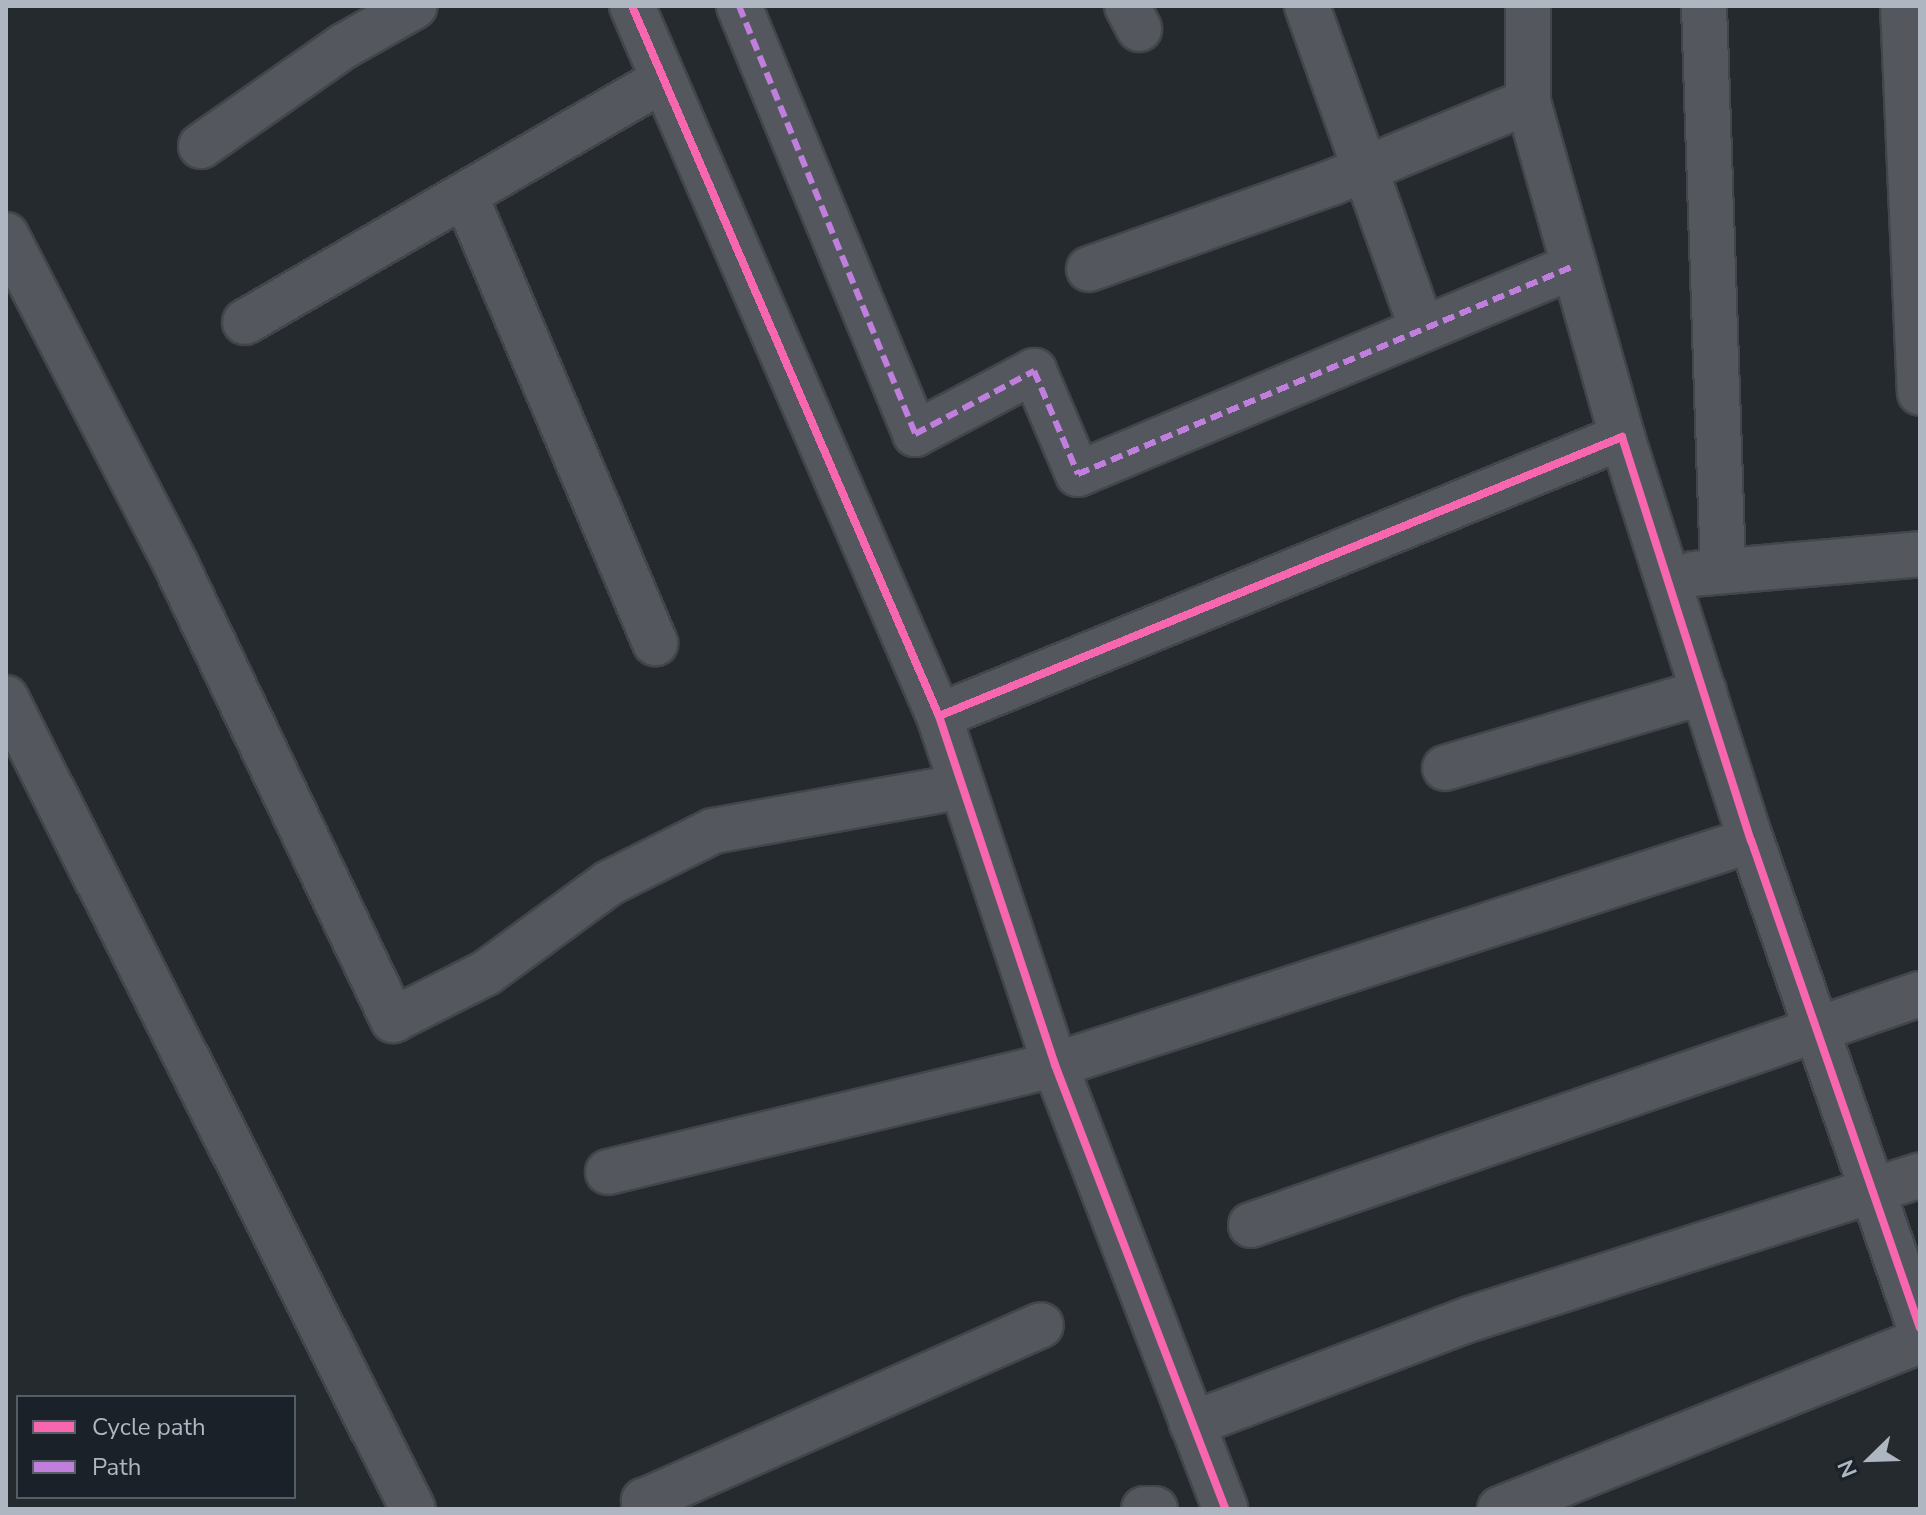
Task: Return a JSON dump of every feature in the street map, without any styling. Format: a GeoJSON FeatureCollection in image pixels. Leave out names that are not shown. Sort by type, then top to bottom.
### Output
{"type":"FeatureCollection","features":[{"type":"Feature","properties":{"kind":"street"},"geometry":{"type":"LineString","coordinates":[[201,146],[344,46],[415,6]]}},
{"type":"Feature","properties":{"kind":"street"},"geometry":{"type":"LineString","coordinates":[[632,6],[939,716],[1055,1065],[1225,1509]]}},
{"type":"Feature","properties":{"kind":"street"},"geometry":{"type":"LineString","coordinates":[[739,6],[915,434],[1034,371],[1078,474],[1574,266]]}},
{"type":"Feature","properties":{"kind":"street"},"geometry":{"type":"LineString","coordinates":[[1307,6],[1362,170],[1422,329]]}},
{"type":"Feature","properties":{"kind":"street"},"geometry":{"type":"LineString","coordinates":[[1528,6],[1528,102],[1622,437],[1751,840],[1920,1328]]}},
{"type":"Feature","properties":{"kind":"street"},"geometry":{"type":"LineString","coordinates":[[1704,6],[1723,571]]}},
{"type":"Feature","properties":{"kind":"street"},"geometry":{"type":"LineString","coordinates":[[1903,6],[1920,393]]}},
{"type":"Feature","properties":{"kind":"street"},"geometry":{"type":"LineString","coordinates":[[245,322],[663,80]]}},
{"type":"Feature","properties":{"kind":"street"},"geometry":{"type":"LineString","coordinates":[[1089,269],[1362,170],[1528,102]]}},
{"type":"Feature","properties":{"kind":"street"},"geometry":{"type":"LineString","coordinates":[[465,195],[655,643]]}},
{"type":"Feature","properties":{"kind":"street"},"geometry":{"type":"LineString","coordinates":[[6,235],[177,567],[393,1020],[486,973],[609,883],[713,831],[962,786]]}},
{"type":"Feature","properties":{"kind":"street"},"geometry":{"type":"LineString","coordinates":[[939,716],[1622,437]]}},
{"type":"Feature","properties":{"kind":"street"},"geometry":{"type":"LineString","coordinates":[[1667,576],[1920,554]]}},
{"type":"Feature","properties":{"kind":"street"},"geometry":{"type":"LineString","coordinates":[[1445,768],[1704,692]]}},
{"type":"Feature","properties":{"kind":"street"},"geometry":{"type":"LineString","coordinates":[[6,698],[413,1509]]}},
{"type":"Feature","properties":{"kind":"street"},"geometry":{"type":"LineString","coordinates":[[608,1172],[1055,1065],[1751,840]]}},
{"type":"Feature","properties":{"kind":"street"},"geometry":{"type":"LineString","coordinates":[[1251,1225],[1920,994]]}},
{"type":"Feature","properties":{"kind":"street"},"geometry":{"type":"LineString","coordinates":[[1192,1424],[1470,1319],[1920,1175]]}},
{"type":"Feature","properties":{"kind":"street"},"geometry":{"type":"LineString","coordinates":[[647,1509],[644,1501],[1041,1325]]}},
{"type":"Feature","properties":{"kind":"street"},"geometry":{"type":"LineString","coordinates":[[1500,1509],[1920,1341]]}},
{"type":"Feature","properties":{"kind":"street"},"geometry":{"type":"LineString","coordinates":[[1144,1509],[1155,1509]]}},
{"type":"Feature","properties":{"kind":"marked path"},"geometry":{"type":"LineString","coordinates":[[739,6],[915,434],[1034,371],[1078,474],[1574,266]]}},
{"type":"Feature","properties":{"kind":"cycle path"},"geometry":{"type":"LineString","coordinates":[[632,6],[939,716],[1055,1065],[1225,1509]]}},
{"type":"Feature","properties":{"kind":"cycle path"},"geometry":{"type":"LineString","coordinates":[[939,716],[1622,437],[1751,840],[1920,1328]]}}]}
